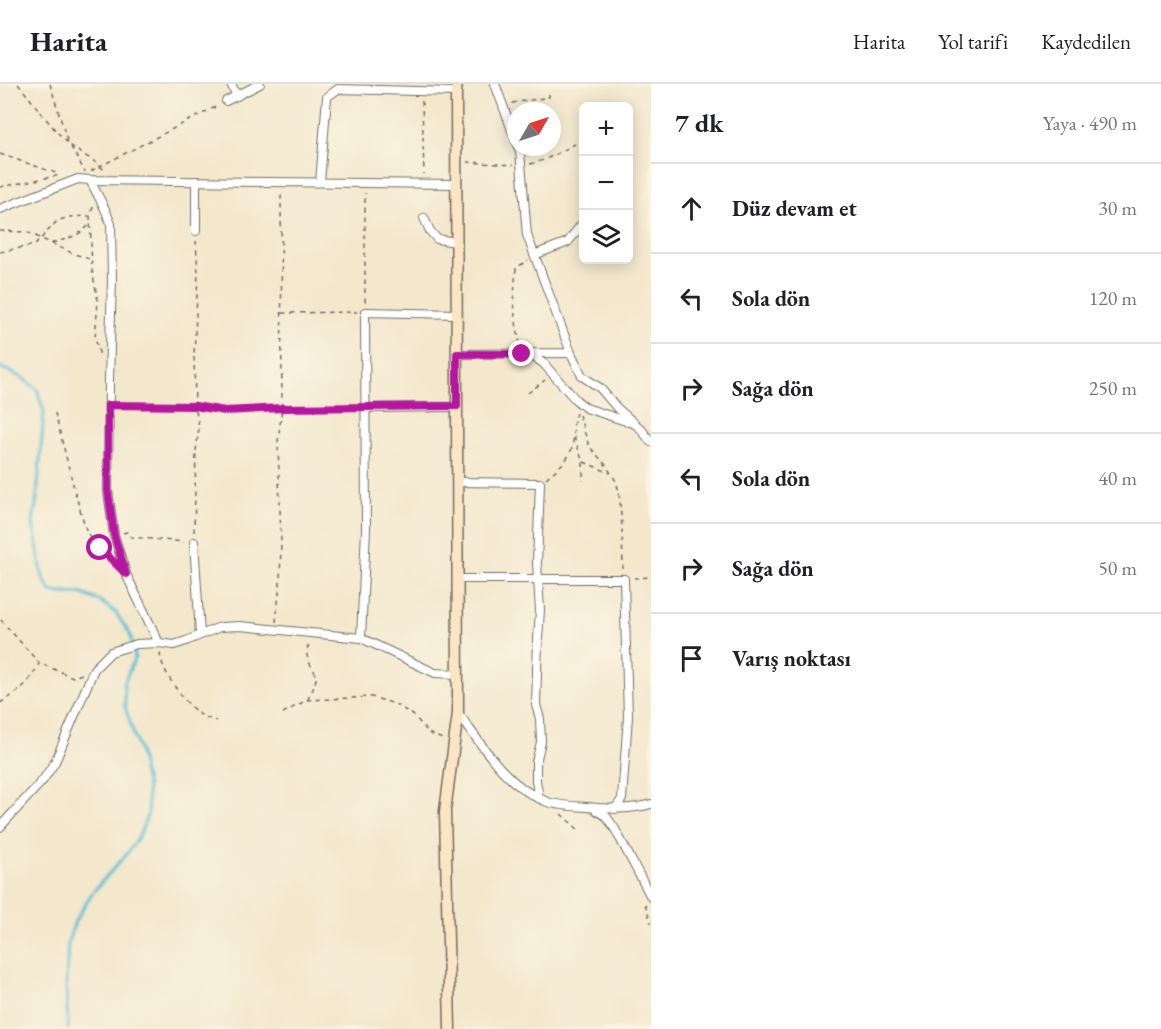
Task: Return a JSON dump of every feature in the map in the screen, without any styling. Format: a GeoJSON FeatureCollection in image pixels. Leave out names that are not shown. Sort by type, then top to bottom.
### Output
{"type":"FeatureCollection","features":[{"type":"Feature","properties":{"kind":"street"},"geometry":{"type":"LineString","coordinates":[[231,84],[237,96]]}},
{"type":"Feature","properties":{"kind":"street"},"geometry":{"type":"LineString","coordinates":[[226,101],[260,84]]}},
{"type":"Feature","properties":{"kind":"street"},"geometry":{"type":"LineString","coordinates":[[495,84],[507,116]]}},
{"type":"Feature","properties":{"kind":"street"},"geometry":{"type":"LineString","coordinates":[[320,183],[327,97],[338,89],[456,88],[458,713],[446,811],[450,1029]]}},
{"type":"Feature","properties":{"kind":"street"},"geometry":{"type":"LineString","coordinates":[[519,156],[527,235],[571,353],[582,376],[600,388],[651,442]]}},
{"type":"Feature","properties":{"kind":"street"},"geometry":{"type":"LineString","coordinates":[[0,209],[78,179],[456,184]]}},
{"type":"Feature","properties":{"kind":"street"},"geometry":{"type":"LineString","coordinates":[[90,180],[111,224],[108,491],[114,535],[126,574],[159,643]]}},
{"type":"Feature","properties":{"kind":"street"},"geometry":{"type":"LineString","coordinates":[[196,181],[196,231]]}},
{"type":"Feature","properties":{"kind":"street"},"geometry":{"type":"LineString","coordinates":[[424,218],[437,240],[456,242]]}},
{"type":"Feature","properties":{"kind":"street"},"geometry":{"type":"LineString","coordinates":[[534,255],[568,242],[579,228]]}},
{"type":"Feature","properties":{"kind":"street"},"geometry":{"type":"LineString","coordinates":[[361,639],[366,529],[365,312],[457,314]]}},
{"type":"Feature","properties":{"kind":"street"},"geometry":{"type":"LineString","coordinates":[[525,353],[543,363],[586,408],[635,424]]}},
{"type":"Feature","properties":{"kind":"street"},"geometry":{"type":"LineString","coordinates":[[457,354],[571,353]]}},
{"type":"Feature","properties":{"kind":"street"},"geometry":{"type":"LineString","coordinates":[[365,408],[457,406]]}},
{"type":"Feature","properties":{"kind":"street"},"geometry":{"type":"LineString","coordinates":[[457,482],[540,483],[537,563],[540,610],[536,705],[540,719],[541,742],[536,762],[536,781],[543,800]]}},
{"type":"Feature","properties":{"kind":"street"},"geometry":{"type":"LineString","coordinates":[[194,542],[200,634]]}},
{"type":"Feature","properties":{"kind":"street"},"geometry":{"type":"LineString","coordinates":[[458,579],[624,579],[628,717],[621,799],[615,809]]}},
{"type":"Feature","properties":{"kind":"street"},"geometry":{"type":"LineString","coordinates":[[0,827],[43,780],[56,762],[94,669],[111,652],[136,644],[174,645],[220,627],[240,626],[361,639],[435,673],[458,674]]}},
{"type":"Feature","properties":{"kind":"street"},"geometry":{"type":"LineString","coordinates":[[458,713],[495,763],[522,789],[543,800],[592,808],[615,809],[651,804]]}},
{"type":"Feature","properties":{"kind":"street"},"geometry":{"type":"LineString","coordinates":[[592,808],[606,816],[615,829],[651,897]]}},
{"type":"Feature","properties":{"kind":"path"},"geometry":{"type":"LineString","coordinates":[[18,84],[69,145],[86,173],[226,101]]}},
{"type":"Feature","properties":{"kind":"path"},"geometry":{"type":"LineString","coordinates":[[50,84],[69,145],[101,166]]}},
{"type":"Feature","properties":{"kind":"path"},"geometry":{"type":"LineString","coordinates":[[422,88],[424,184]]}},
{"type":"Feature","properties":{"kind":"path"},"geometry":{"type":"LineString","coordinates":[[503,105],[549,98],[549,90]]}},
{"type":"Feature","properties":{"kind":"path"},"geometry":{"type":"LineString","coordinates":[[456,161],[521,166],[542,161],[579,142]]}},
{"type":"Feature","properties":{"kind":"path"},"geometry":{"type":"LineString","coordinates":[[0,154],[78,179]]}},
{"type":"Feature","properties":{"kind":"path"},"geometry":{"type":"LineString","coordinates":[[0,187],[60,175]]}},
{"type":"Feature","properties":{"kind":"path"},"geometry":{"type":"LineString","coordinates":[[275,629],[281,553],[278,442],[282,408],[281,182]]}},
{"type":"Feature","properties":{"kind":"path"},"geometry":{"type":"LineString","coordinates":[[282,313],[365,312],[365,183]]}},
{"type":"Feature","properties":{"kind":"path"},"geometry":{"type":"LineString","coordinates":[[98,194],[90,216],[92,261],[98,301],[95,338],[104,370],[109,370]]}},
{"type":"Feature","properties":{"kind":"path"},"geometry":{"type":"LineString","coordinates":[[0,252],[35,245],[57,221],[69,217],[90,216]]}},
{"type":"Feature","properties":{"kind":"path"},"geometry":{"type":"LineString","coordinates":[[52,243],[72,238],[84,231],[90,223]]}},
{"type":"Feature","properties":{"kind":"path"},"geometry":{"type":"LineString","coordinates":[[0,231],[27,232],[92,261]]}},
{"type":"Feature","properties":{"kind":"path"},"geometry":{"type":"LineString","coordinates":[[114,535],[127,532],[131,537],[194,542],[196,451],[199,426],[195,406],[194,355],[198,274],[196,231]]}},
{"type":"Feature","properties":{"kind":"path"},"geometry":{"type":"LineString","coordinates":[[525,353],[515,317],[516,267],[534,255]]}},
{"type":"Feature","properties":{"kind":"path"},"geometry":{"type":"LineString","coordinates":[[528,393],[554,374]]}},
{"type":"Feature","properties":{"kind":"path"},"geometry":{"type":"LineString","coordinates":[[108,405],[195,406],[225,411],[365,408]]}},
{"type":"Feature","properties":{"kind":"path"},"geometry":{"type":"LineString","coordinates":[[540,483],[570,455],[573,443],[573,420],[578,409],[589,446],[612,474],[619,492],[624,579],[651,577]]}},
{"type":"Feature","properties":{"kind":"path"},"geometry":{"type":"LineString","coordinates":[[55,413],[87,533],[113,561]]}},
{"type":"Feature","properties":{"kind":"path"},"geometry":{"type":"LineString","coordinates":[[573,433],[583,462],[584,481]]}},
{"type":"Feature","properties":{"kind":"path"},"geometry":{"type":"LineString","coordinates":[[583,462],[612,474]]}},
{"type":"Feature","properties":{"kind":"path"},"geometry":{"type":"LineString","coordinates":[[1,620],[39,663],[73,677],[94,669]]}},
{"type":"Feature","properties":{"kind":"path"},"geometry":{"type":"LineString","coordinates":[[307,700],[317,676],[306,653],[308,646],[319,633]]}},
{"type":"Feature","properties":{"kind":"path"},"geometry":{"type":"LineString","coordinates":[[159,643],[161,660],[173,686],[199,714],[216,721]]}},
{"type":"Feature","properties":{"kind":"path"},"geometry":{"type":"LineString","coordinates":[[0,703],[18,692],[32,677],[39,663]]}},
{"type":"Feature","properties":{"kind":"path"},"geometry":{"type":"LineString","coordinates":[[283,713],[307,700],[372,697],[395,704],[413,715],[430,734],[454,743]]}},
{"type":"Feature","properties":{"kind":"path"},"geometry":{"type":"LineString","coordinates":[[543,800],[580,831]]}},
{"type":"Feature","properties":{"kind":"waterway"},"geometry":{"type":"LineString","coordinates":[[0,367],[21,377],[37,389],[44,412],[33,523],[43,578],[51,591],[80,593],[100,601],[116,613],[130,634],[135,657],[124,683],[125,707],[139,750],[147,788],[148,814],[139,836],[129,851],[92,893],[75,921],[68,942],[66,984],[68,1029]]}},
{"type":"Feature","properties":{"kind":"route"},"geometry":{"type":"LineString","coordinates":[[100,548],[126,574],[114,535],[108,491],[108,405],[195,406],[225,411],[457,406],[457,354],[522,354]]}}]}
